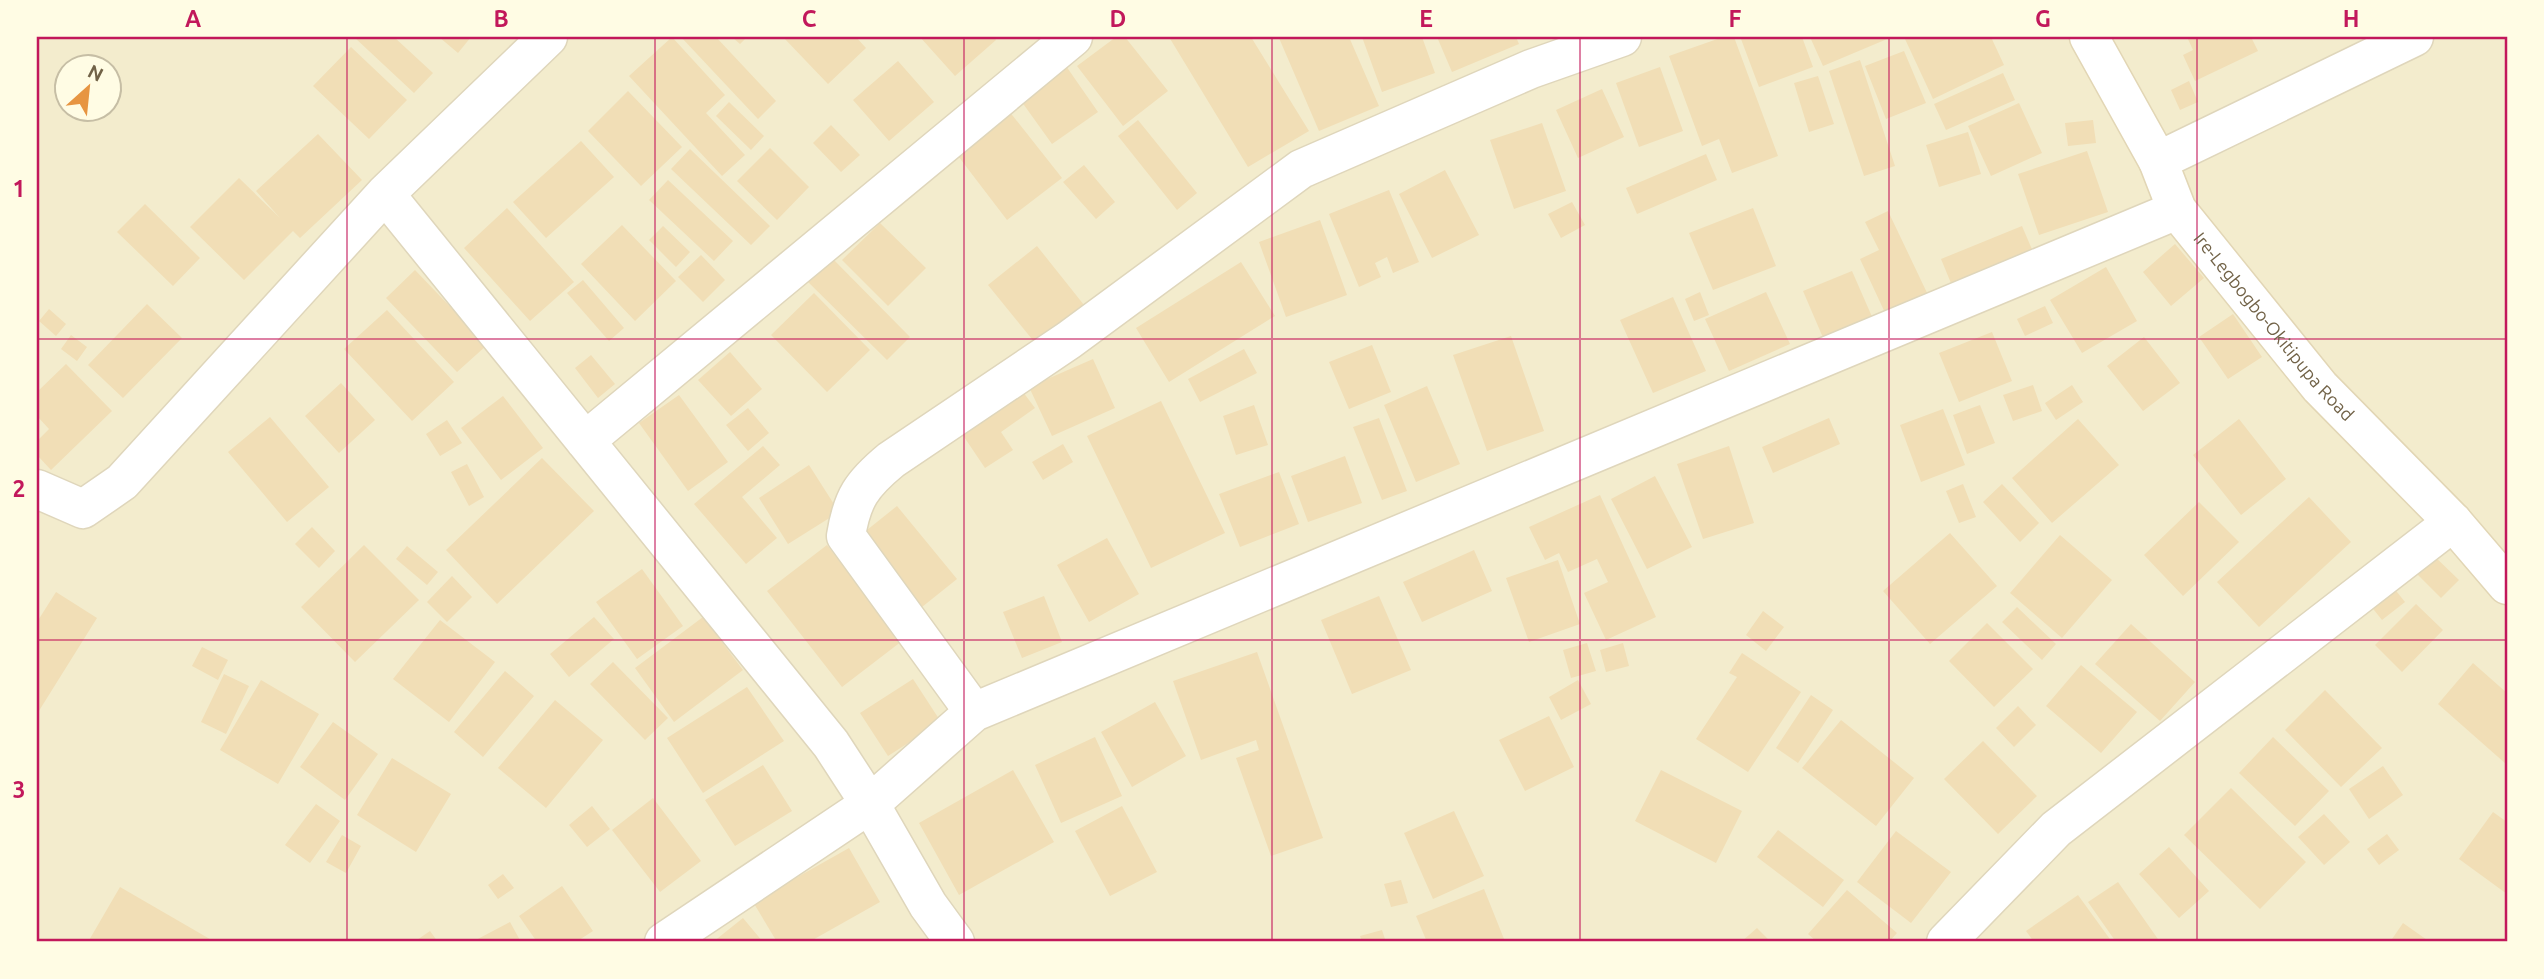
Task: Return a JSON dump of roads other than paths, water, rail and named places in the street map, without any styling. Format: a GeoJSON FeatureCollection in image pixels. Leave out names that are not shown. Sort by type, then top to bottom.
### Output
{"type":"FeatureCollection","features":[{"type":"Feature","properties":{"kind":"street"},"geometry":{"type":"LineString","coordinates":[[37,489],[83,509],[122,482],[385,194],[548,37]]}},
{"type":"Feature","properties":{"kind":"street"},"geometry":{"type":"LineString","coordinates":[[584,441],[1073,37]]}},
{"type":"Feature","properties":{"kind":"street"},"geometry":{"type":"LineString","coordinates":[[974,712],[846,536],[849,514],[868,479],[891,460],[1069,340],[1301,169],[1531,69],[1622,37]]}},
{"type":"Feature","properties":{"kind":"street","name":"Ire-Legbogbo-Okitipupa Road"},"geometry":{"type":"LineString","coordinates":[[2089,37],[2158,160],[2178,210],[2320,387],[2453,522],[2507,585]]}},
{"type":"Feature","properties":{"kind":"street"},"geometry":{"type":"LineString","coordinates":[[2158,160],[2414,37]]}},
{"type":"Feature","properties":{"kind":"street"},"geometry":{"type":"LineString","coordinates":[[385,194],[831,744],[870,804],[928,905],[955,942]]}},
{"type":"Feature","properties":{"kind":"street"},"geometry":{"type":"LineString","coordinates":[[664,942],[870,804],[974,712],[2178,210]]}},
{"type":"Feature","properties":{"kind":"street"},"geometry":{"type":"LineString","coordinates":[[1946,942],[2056,828],[2453,522]]}}]}
